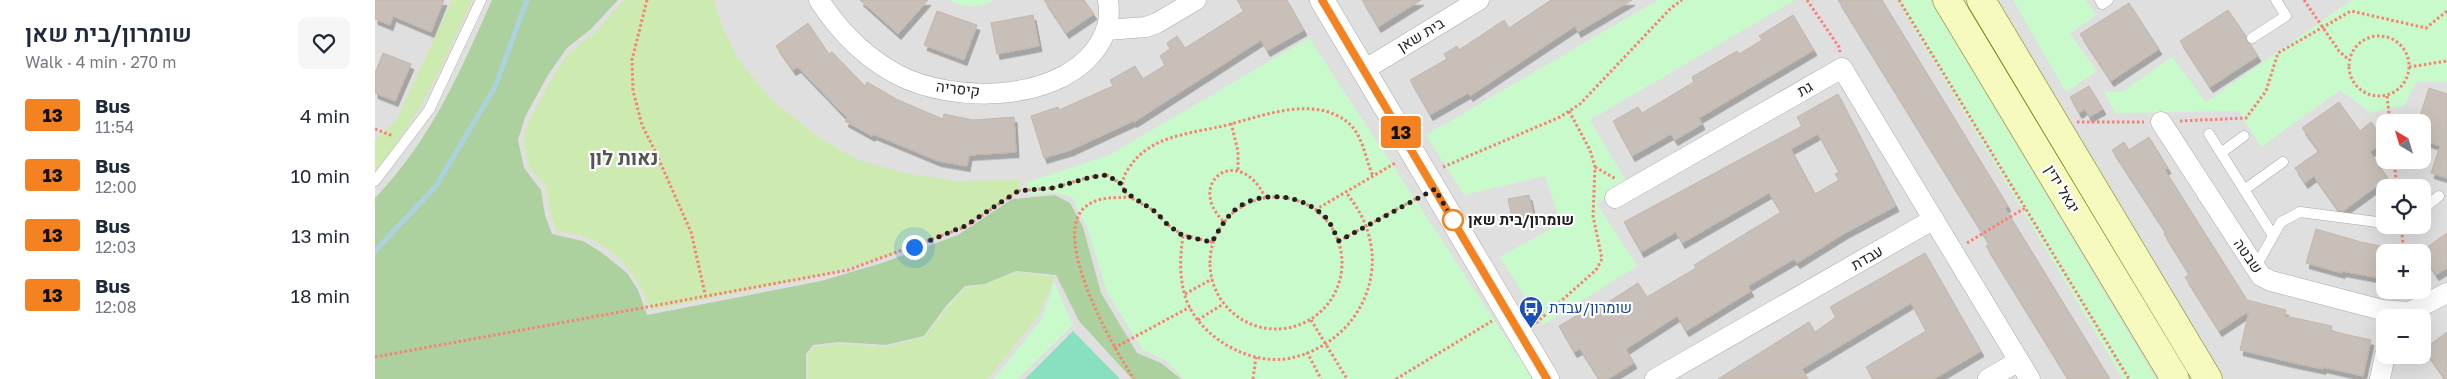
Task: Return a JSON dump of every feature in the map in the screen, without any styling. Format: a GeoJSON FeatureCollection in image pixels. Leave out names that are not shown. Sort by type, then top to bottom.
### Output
{"type":"FeatureCollection","features":[{"type":"Feature","properties":{"kind":"main road","name":"יגאל ידין"},"geometry":{"type":"LineString","coordinates":[[1947,0],[2175,379]]}},
{"type":"Feature","properties":{"kind":"main road","name":"יגאל ידין"},"geometry":{"type":"LineString","coordinates":[[1981,0],[2208,379]]}},
{"type":"Feature","properties":{"kind":"main road"},"geometry":{"type":"LineString","coordinates":[[1987,0],[1997,26]]}},
{"type":"Feature","properties":{"kind":"street","name":"קיסריה"},"geometry":{"type":"LineString","coordinates":[[819,0],[849,40],[872,60],[899,75],[949,91],[982,93],[1037,86],[1079,66],[1091,56],[1107,30],[1110,13],[1108,0]]}},
{"type":"Feature","properties":{"kind":"street"},"geometry":{"type":"LineString","coordinates":[[1107,30],[1152,25],[1196,0]]}},
{"type":"Feature","properties":{"kind":"street"},"geometry":{"type":"LineString","coordinates":[[1322,0],[1547,379]]}},
{"type":"Feature","properties":{"kind":"street","name":"בית שאן"},"geometry":{"type":"LineString","coordinates":[[1364,70],[1479,0]]}},
{"type":"Feature","properties":{"kind":"street"},"geometry":{"type":"LineString","coordinates":[[1842,68],[2030,379]]}},
{"type":"Feature","properties":{"kind":"street","name":"גת"},"geometry":{"type":"LineString","coordinates":[[1615,198],[1842,68]]}},
{"type":"Feature","properties":{"kind":"street","name":"שבטה"},"geometry":{"type":"LineString","coordinates":[[2161,122],[2261,276],[2271,281],[2379,309]]}},
{"type":"Feature","properties":{"kind":"street","name":"עבדת"},"geometry":{"type":"LineString","coordinates":[[1655,379],[1934,219]]}},
{"type":"Feature","properties":{"kind":"street","name":"שבטה"},"geometry":{"type":"LineString","coordinates":[[2416,309],[2447,293]]}},
{"type":"Feature","properties":{"kind":"street"},"geometry":{"type":"LineString","coordinates":[[1988,379],[2019,361]]}},
{"type":"Feature","properties":{"kind":"street"},"geometry":{"type":"LineString","coordinates":[[2380,379],[2383,364]]}},
{"type":"Feature","properties":{"kind":"lane"},"geometry":{"type":"LineString","coordinates":[[375,181],[429,110],[481,0]]}},
{"type":"Feature","properties":{"kind":"lane"},"geometry":{"type":"LineString","coordinates":[[2100,0],[2103,4],[2108,0]]}},
{"type":"Feature","properties":{"kind":"lane"},"geometry":{"type":"LineString","coordinates":[[2251,38],[2286,16],[2276,0]]}},
{"type":"Feature","properties":{"kind":"lane"},"geometry":{"type":"LineString","coordinates":[[2209,134],[2272,234]]}},
{"type":"Feature","properties":{"kind":"lane"},"geometry":{"type":"LineString","coordinates":[[2221,153],[2244,136]]}},
{"type":"Feature","properties":{"kind":"lane"},"geometry":{"type":"LineString","coordinates":[[2244,190],[2283,162]]}},
{"type":"Feature","properties":{"kind":"lane"},"geometry":{"type":"LineString","coordinates":[[2431,202],[2439,196]]}},
{"type":"Feature","properties":{"kind":"lane"},"geometry":{"type":"LineString","coordinates":[[2255,268],[2272,234],[2281,222],[2300,212],[2376,222]]}},
{"type":"Feature","properties":{"kind":"path"},"geometry":{"type":"LineString","coordinates":[[647,0],[632,60],[633,91],[642,125],[691,232],[706,298]]}},
{"type":"Feature","properties":{"kind":"path"},"geometry":{"type":"LineString","coordinates":[[1339,241],[1366,226],[1430,182],[1569,111],[1607,78],[1671,8],[1682,0]]}},
{"type":"Feature","properties":{"kind":"path"},"geometry":{"type":"LineString","coordinates":[[1807,0],[1839,47],[1842,68]]}},
{"type":"Feature","properties":{"kind":"path"},"geometry":{"type":"LineString","coordinates":[[1899,0],[2129,379]]}},
{"type":"Feature","properties":{"kind":"path"},"geometry":{"type":"LineString","coordinates":[[2304,0],[2322,28],[2349,60],[2352,81],[2358,89],[2377,97],[2387,96],[2403,85],[2409,67],[2403,48],[2396,41],[2382,36],[2367,38],[2359,43],[2349,60]]}},
{"type":"Feature","properties":{"kind":"path"},"geometry":{"type":"LineString","coordinates":[[2054,122],[2161,122],[2246,118],[2266,91],[2278,53],[2351,11],[2426,28],[2447,11]]}},
{"type":"Feature","properties":{"kind":"path"},"geometry":{"type":"LineString","coordinates":[[2409,67],[2447,61]]}},
{"type":"Feature","properties":{"kind":"path"},"geometry":{"type":"LineString","coordinates":[[2387,96],[2389,114]]}},
{"type":"Feature","properties":{"kind":"path"},"geometry":{"type":"LineString","coordinates":[[1212,242],[1183,236],[1167,224],[1156,212],[1125,192],[1123,185],[1124,176],[1131,163],[1153,145],[1175,136],[1269,112],[1297,110],[1328,112],[1338,116],[1357,131],[1373,176]]}},
{"type":"Feature","properties":{"kind":"path"},"geometry":{"type":"LineString","coordinates":[[1522,335],[1596,270],[1601,260],[1593,216],[1595,168],[1590,150],[1569,111]]}},
{"type":"Feature","properties":{"kind":"path"},"geometry":{"type":"LineString","coordinates":[[1231,123],[1238,152],[1238,170]]}},
{"type":"Feature","properties":{"kind":"path"},"geometry":{"type":"LineString","coordinates":[[375,129],[407,141]]}},
{"type":"Feature","properties":{"kind":"path"},"geometry":{"type":"LineString","coordinates":[[1315,210],[1413,152]]}},
{"type":"Feature","properties":{"kind":"path"},"geometry":{"type":"LineString","coordinates":[[1223,221],[1212,208],[1209,189],[1213,180],[1222,173],[1229,170],[1238,170],[1253,178],[1265,197]]}},
{"type":"Feature","properties":{"kind":"path"},"geometry":{"type":"LineString","coordinates":[[375,357],[706,298],[848,270],[965,226],[1018,191],[1053,188],[1091,177],[1107,175],[1123,185]]}},
{"type":"Feature","properties":{"kind":"path"},"geometry":{"type":"LineString","coordinates":[[1183,236],[1179,266],[1185,294],[1198,320],[1225,345],[1256,358],[1290,358],[1326,345],[1351,322],[1367,293],[1372,260],[1366,226],[1346,192]]}},
{"type":"Feature","properties":{"kind":"path"},"geometry":{"type":"LineString","coordinates":[[1131,197],[1095,200],[1083,208],[1076,218],[1074,234],[1082,274],[1114,348],[1134,379]]}},
{"type":"Feature","properties":{"kind":"path"},"geometry":{"type":"LineString","coordinates":[[1265,197],[1288,197],[1310,205],[1315,210],[1327,220],[1339,241],[1343,261],[1339,284],[1328,304],[1311,320],[1285,329],[1262,328],[1240,320],[1223,304],[1213,288],[1209,265],[1212,242],[1223,221],[1241,206],[1265,197]]}},
{"type":"Feature","properties":{"kind":"path"},"geometry":{"type":"LineString","coordinates":[[1954,251],[2025,208]]}},
{"type":"Feature","properties":{"kind":"path"},"geometry":{"type":"LineString","coordinates":[[1185,294],[1212,279]]}},
{"type":"Feature","properties":{"kind":"path"},"geometry":{"type":"LineString","coordinates":[[1198,320],[1223,304]]}},
{"type":"Feature","properties":{"kind":"path"},"geometry":{"type":"LineString","coordinates":[[1114,348],[1190,307]]}},
{"type":"Feature","properties":{"kind":"path"},"geometry":{"type":"LineString","coordinates":[[1396,379],[1508,312]]}},
{"type":"Feature","properties":{"kind":"path"},"geometry":{"type":"LineString","coordinates":[[1311,320],[1347,379]]}},
{"type":"Feature","properties":{"kind":"path"},"geometry":{"type":"LineString","coordinates":[[1307,352],[1321,379]]}},
{"type":"Feature","properties":{"kind":"path"},"geometry":{"type":"LineString","coordinates":[[1253,379],[1256,358]]}},
{"type":"Feature","properties":{"kind":"shaded area"},"geometry":{"type":"Polygon","coordinates":[[[375,0],[2447,0],[2447,379],[375,379],[375,0]]]}},
{"type":"Feature","properties":{"kind":"green space"},"geometry":{"type":"Polygon","coordinates":[[[452,0],[472,0],[452,45],[418,111],[405,132],[375,171],[375,139],[396,121],[452,0]]]}},
{"type":"Feature","properties":{"kind":"green space"},"geometry":{"type":"Polygon","coordinates":[[[492,0],[618,0],[591,29],[567,48],[548,75],[525,117],[518,140],[524,168],[541,190],[545,215],[552,234],[583,241],[601,252],[627,273],[638,290],[647,315],[821,281],[882,263],[958,235],[1012,199],[1055,195],[1070,203],[1083,227],[1101,293],[1137,353],[1161,363],[1181,379],[1132,379],[1079,321],[1056,275],[1016,271],[985,284],[965,286],[946,306],[924,336],[886,345],[839,342],[813,345],[806,354],[806,379],[375,379],[375,198],[412,153],[443,104],[492,0]]]}},
{"type":"Feature","properties":{"kind":"green space"},"geometry":{"type":"Polygon","coordinates":[[[624,0],[714,0],[722,26],[738,59],[771,99],[818,137],[858,160],[905,173],[955,181],[1019,180],[1021,191],[1010,195],[992,209],[956,231],[880,259],[820,276],[651,310],[634,276],[618,258],[598,243],[586,237],[556,230],[550,213],[546,187],[529,166],[523,140],[530,119],[552,78],[570,52],[595,33],[624,0]]]}},
{"type":"Feature","properties":{"kind":"green space"},"geometry":{"type":"Polygon","coordinates":[[[949,0],[995,0],[983,5],[972,6],[961,5],[949,0]]]}},
{"type":"Feature","properties":{"kind":"green space"},"geometry":{"type":"Polygon","coordinates":[[[1658,0],[1795,0],[1590,120],[1628,184],[1597,204],[1637,266],[1543,325],[1500,257],[1561,223],[1545,176],[1464,195],[1426,135],[1658,0]]]}},
{"type":"Feature","properties":{"kind":"green space"},"geometry":{"type":"Polygon","coordinates":[[[1897,0],[1930,0],[2156,379],[2123,379],[1897,0]]]}},
{"type":"Feature","properties":{"kind":"green space"},"geometry":{"type":"Polygon","coordinates":[[[2013,0],[2086,0],[2096,15],[2070,34],[2097,71],[2066,92],[2013,0]]]}},
{"type":"Feature","properties":{"kind":"green space"},"geometry":{"type":"Polygon","coordinates":[[[2352,0],[2447,0],[2447,82],[2416,82],[2405,105],[2371,113],[2340,90],[2261,147],[2239,111],[2115,113],[2104,91],[2122,92],[2172,57],[2206,102],[2352,0]]]}},
{"type":"Feature","properties":{"kind":"green space"},"geometry":{"type":"Polygon","coordinates":[[[1309,38],[1533,379],[1184,379],[1165,360],[1143,350],[1107,292],[1087,227],[1072,197],[1052,192],[1029,195],[1027,182],[1109,155],[1309,38]]]}},
{"type":"Feature","properties":{"kind":"green space"},"geometry":{"type":"Polygon","coordinates":[[[1016,272],[1055,277],[1039,315],[988,379],[808,379],[808,355],[814,347],[839,344],[886,347],[925,337],[947,308],[966,288],[985,285],[1016,272]]]}},
{"type":"Feature","properties":{"kind":"green space"},"geometry":{"type":"Polygon","coordinates":[[[1054,282],[1073,325],[1018,379],[994,379],[1042,319],[1054,282]]]}},
{"type":"Feature","properties":{"kind":"green space"},"geometry":{"type":"Polygon","coordinates":[[[1073,331],[1120,379],[1025,379],[1073,331]]]}},
{"type":"Feature","properties":{"kind":"building"},"geometry":{"type":"Polygon","coordinates":[[[375,0],[444,0],[431,32],[393,16],[390,25],[375,19],[375,0]]]}},
{"type":"Feature","properties":{"kind":"building"},"geometry":{"type":"Polygon","coordinates":[[[860,0],[928,0],[898,34],[860,0]]]}},
{"type":"Feature","properties":{"kind":"building"},"geometry":{"type":"Polygon","coordinates":[[[1044,0],[1084,0],[1094,14],[1066,33],[1044,0]]]}},
{"type":"Feature","properties":{"kind":"building"},"geometry":{"type":"Polygon","coordinates":[[[1237,0],[1287,0],[1304,30],[1267,51],[1261,40],[1134,122],[1071,150],[1044,158],[1031,116],[1058,107],[1059,110],[1113,86],[1110,80],[1135,66],[1143,79],[1165,65],[1160,56],[1170,49],[1167,43],[1177,36],[1185,48],[1244,11],[1237,0]]]}},
{"type":"Feature","properties":{"kind":"building"},"geometry":{"type":"Polygon","coordinates":[[[1362,0],[1421,0],[1378,27],[1362,0]]]}},
{"type":"Feature","properties":{"kind":"building"},"geometry":{"type":"Polygon","coordinates":[[[1551,0],[1632,0],[1578,32],[1575,26],[1470,96],[1468,93],[1430,115],[1410,80],[1447,59],[1444,54],[1457,46],[1459,50],[1504,20],[1509,28],[1551,0]]]}},
{"type":"Feature","properties":{"kind":"building"},"geometry":{"type":"Polygon","coordinates":[[[1838,0],[1882,0],[2008,206],[2005,208],[2110,379],[2068,379],[1986,246],[1989,244],[1838,0]]]}},
{"type":"Feature","properties":{"kind":"building"},"geometry":{"type":"Polygon","coordinates":[[[2129,3],[2159,49],[2111,81],[2080,34],[2129,3]]]}},
{"type":"Feature","properties":{"kind":"building"},"geometry":{"type":"Polygon","coordinates":[[[2228,10],[2246,36],[2247,42],[2258,56],[2210,87],[2180,41],[2228,10]]]}},
{"type":"Feature","properties":{"kind":"building"},"geometry":{"type":"Polygon","coordinates":[[[937,11],[977,25],[964,60],[924,45],[937,11]]]}},
{"type":"Feature","properties":{"kind":"building"},"geometry":{"type":"Polygon","coordinates":[[[1033,15],[1039,46],[997,54],[991,23],[1033,15]]]}},
{"type":"Feature","properties":{"kind":"building"},"geometry":{"type":"Polygon","coordinates":[[[1793,15],[1814,50],[1699,118],[1702,124],[1675,140],[1671,134],[1632,156],[1613,121],[1638,107],[1642,113],[1694,82],[1692,77],[1737,51],[1739,54],[1762,40],[1759,36],[1793,15]]]}},
{"type":"Feature","properties":{"kind":"building"},"geometry":{"type":"Polygon","coordinates":[[[808,23],[829,54],[832,52],[865,86],[867,82],[898,100],[943,119],[944,114],[973,120],[1014,117],[1016,152],[969,155],[967,166],[938,161],[873,134],[872,136],[845,121],[847,118],[798,67],[793,70],[776,46],[808,23]]]}},
{"type":"Feature","properties":{"kind":"building"},"geometry":{"type":"Polygon","coordinates":[[[383,53],[411,64],[395,101],[375,93],[375,73],[383,53]]]}},
{"type":"Feature","properties":{"kind":"building"},"geometry":{"type":"Polygon","coordinates":[[[2089,86],[2103,109],[2089,117],[2085,109],[2079,113],[2070,97],[2089,86]]]}},
{"type":"Feature","properties":{"kind":"building"},"geometry":{"type":"Polygon","coordinates":[[[2429,88],[2447,94],[2447,178],[2431,173],[2440,146],[2431,143],[2431,114],[2421,114],[2429,88]]]}},
{"type":"Feature","properties":{"kind":"building"},"geometry":{"type":"Polygon","coordinates":[[[1838,94],[1896,206],[1845,233],[1797,263],[1794,259],[1748,286],[1751,291],[1686,331],[1677,316],[1626,349],[1634,363],[1608,379],[1599,379],[1580,349],[1574,352],[1559,326],[1600,302],[1602,306],[1638,283],[1647,297],[1696,268],[1694,265],[1781,212],[1769,193],[1682,243],[1676,232],[1641,252],[1624,222],[1802,126],[1797,117],[1838,94]],[[1818,134],[1791,149],[1815,194],[1839,180],[1835,174],[1839,172],[1818,134]]]}},
{"type":"Feature","properties":{"kind":"building"},"geometry":{"type":"Polygon","coordinates":[[[2339,102],[2360,131],[2371,122],[2376,129],[2376,148],[2370,152],[2376,161],[2376,169],[2382,169],[2388,178],[2376,179],[2376,187],[2343,211],[2338,210],[2314,176],[2305,183],[2295,168],[2319,151],[2302,128],[2339,102]]]}},
{"type":"Feature","properties":{"kind":"building"},"geometry":{"type":"Polygon","coordinates":[[[2149,137],[2168,168],[2165,170],[2247,300],[2286,310],[2285,316],[2332,326],[2331,331],[2371,340],[2363,376],[2240,350],[2249,311],[2219,331],[2185,277],[2189,274],[2164,234],[2166,233],[2112,150],[2124,142],[2129,150],[2149,137]]]}},
{"type":"Feature","properties":{"kind":"building"},"geometry":{"type":"Polygon","coordinates":[[[1529,195],[1533,214],[1512,218],[1508,199],[1529,195]]]}},
{"type":"Feature","properties":{"kind":"building"},"geometry":{"type":"Polygon","coordinates":[[[2316,229],[2376,245],[2376,277],[2342,271],[2342,273],[2306,263],[2316,229]]]}},
{"type":"Feature","properties":{"kind":"building"},"geometry":{"type":"Polygon","coordinates":[[[2447,233],[2447,268],[2436,275],[2431,268],[2431,244],[2447,233]]]}},
{"type":"Feature","properties":{"kind":"building"},"geometry":{"type":"Polygon","coordinates":[[[1925,253],[1981,351],[1934,379],[1873,379],[1866,367],[1926,331],[1911,303],[1802,369],[1808,379],[1718,379],[1809,322],[1815,332],[1836,317],[1830,307],[1925,253]]]}},
{"type":"Feature","properties":{"kind":"building"},"geometry":{"type":"Polygon","coordinates":[[[2447,332],[2447,379],[2445,379],[2431,359],[2431,344],[2447,332]]]}},
{"type":"Feature","properties":{"kind":"waterway"},"geometry":{"type":"LineString","coordinates":[[375,251],[436,186],[495,87],[527,0]]}},
{"type":"Feature","properties":{"kind":"bus line","name":"13"},"geometry":{"type":"LineString","coordinates":[[1322,0],[1547,379]]}},
{"type":"Feature","properties":{"kind":"place","name":"שומרון/בית שאן"},"geometry":{"type":"Point","coordinates":[1453,220]}},
{"type":"Feature","properties":{"kind":"place","name":"שומרון/עבדת"},"geometry":{"type":"Point","coordinates":[1531,329]}},
{"type":"Feature","properties":{"kind":"district","name":"נאות לון"},"geometry":{"type":"Point","coordinates":[624,158]}},
{"type":"Feature","properties":{"kind":"route"},"geometry":{"type":"LineString","coordinates":[[914,247],[965,226],[1007,196],[1018,191],[1053,188],[1091,177],[1107,175],[1123,185],[1125,192],[1156,212],[1167,224],[1183,236],[1212,242],[1223,221],[1241,206],[1265,197],[1288,197],[1310,205],[1327,220],[1339,241],[1435,189],[1453,220]]}}]}
